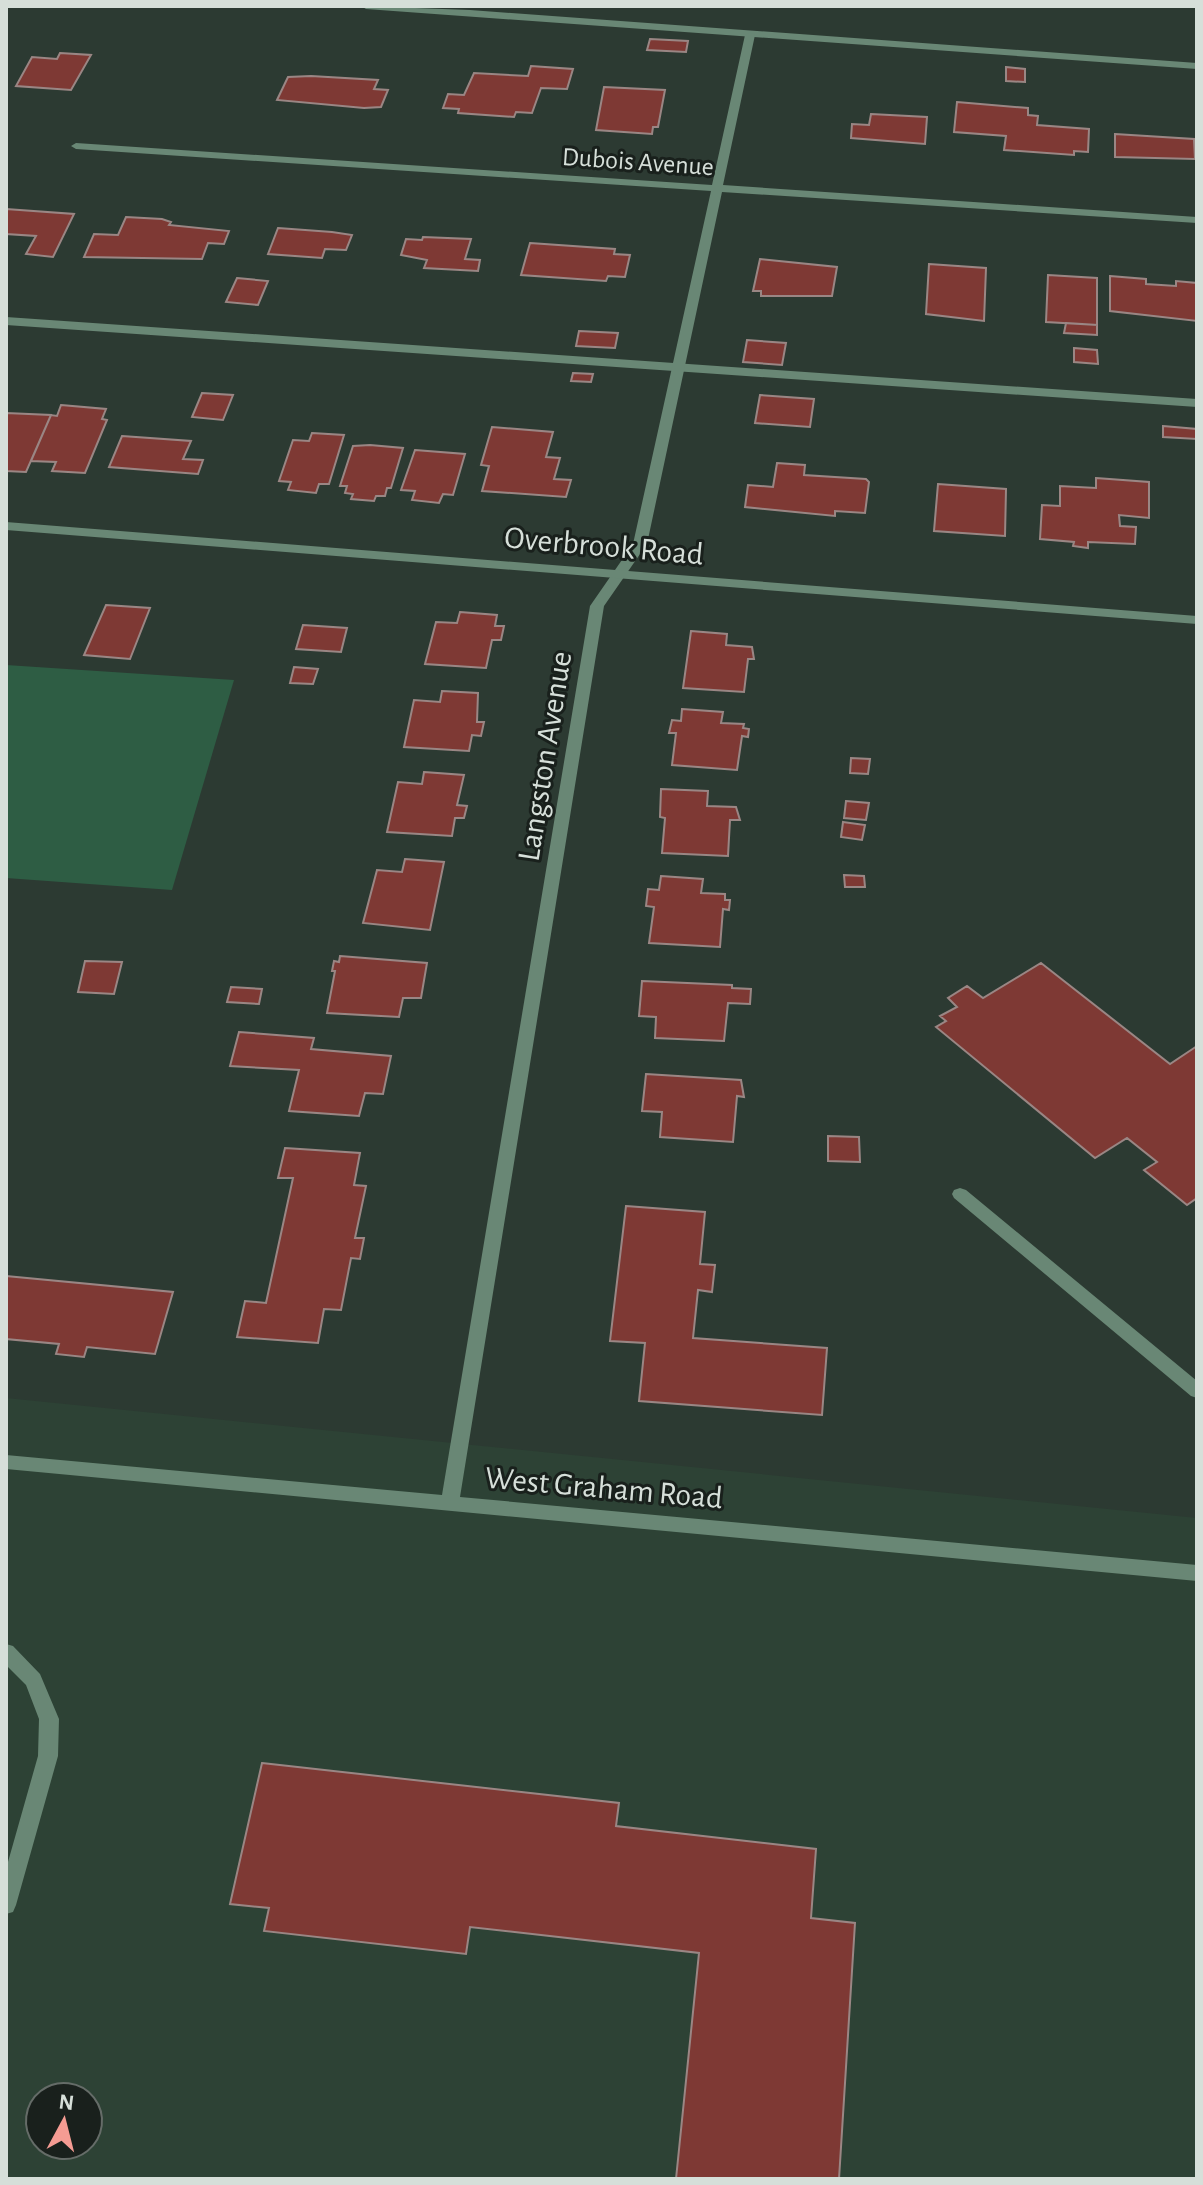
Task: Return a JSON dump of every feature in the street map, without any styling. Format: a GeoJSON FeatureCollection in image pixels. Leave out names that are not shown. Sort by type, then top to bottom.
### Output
{"type":"FeatureCollection","features":[{"type":"Feature","properties":{"kind":"street"},"geometry":{"type":"LineString","coordinates":[[366,6],[651,23],[750,35],[1197,66]]}},
{"type":"Feature","properties":{"kind":"street","name":"Langston Avenue"},"geometry":{"type":"LineString","coordinates":[[450,1503],[597,606],[640,544],[750,35]]}},
{"type":"Feature","properties":{"kind":"street","name":"Dubois Avenue"},"geometry":{"type":"LineString","coordinates":[[76,146],[1197,220]]}},
{"type":"Feature","properties":{"kind":"street"},"geometry":{"type":"LineString","coordinates":[[6,321],[1197,403]]}},
{"type":"Feature","properties":{"kind":"street","name":"Overbrook Road"},"geometry":{"type":"LineString","coordinates":[[6,526],[1197,620]]}},
{"type":"Feature","properties":{"kind":"street"},"geometry":{"type":"LineString","coordinates":[[960,1194],[1197,1391]]}},
{"type":"Feature","properties":{"kind":"street","name":"West Graham Road"},"geometry":{"type":"LineString","coordinates":[[6,1462],[1197,1573]]}},
{"type":"Feature","properties":{"kind":"street"},"geometry":{"type":"LineString","coordinates":[[6,1652],[12,1654],[33,1680],[49,1719],[48,1756],[6,1905]]}},
{"type":"Feature","properties":{"kind":"shaded area"},"geometry":{"type":"Polygon","coordinates":[[[6,1398],[1197,1518],[1197,2179],[6,2179],[6,1398]]]}},
{"type":"Feature","properties":{"kind":"green space"},"geometry":{"type":"Polygon","coordinates":[[[6,665],[234,680],[172,890],[6,878],[6,665]]]}},
{"type":"Feature","properties":{"kind":"building"},"geometry":{"type":"Polygon","coordinates":[[[650,39],[688,41],[686,52],[647,50],[650,39]]]}},
{"type":"Feature","properties":{"kind":"building"},"geometry":{"type":"Polygon","coordinates":[[[60,53],[91,55],[71,90],[16,86],[32,57],[57,59],[60,53]]]}},
{"type":"Feature","properties":{"kind":"building"},"geometry":{"type":"Polygon","coordinates":[[[531,66],[573,69],[567,89],[541,88],[532,113],[516,112],[514,117],[458,113],[459,109],[443,108],[448,94],[464,95],[474,73],[528,76],[531,66]]]}},
{"type":"Feature","properties":{"kind":"building"},"geometry":{"type":"Polygon","coordinates":[[[1006,67],[1025,69],[1025,82],[1006,81],[1006,67]]]}},
{"type":"Feature","properties":{"kind":"building"},"geometry":{"type":"Polygon","coordinates":[[[288,77],[378,80],[374,89],[388,90],[381,107],[277,100],[288,77]]]}},
{"type":"Feature","properties":{"kind":"building"},"geometry":{"type":"Polygon","coordinates":[[[604,87],[665,90],[658,127],[653,127],[652,134],[596,130],[604,87]]]}},
{"type":"Feature","properties":{"kind":"building"},"geometry":{"type":"Polygon","coordinates":[[[957,102],[1028,108],[1028,115],[1038,116],[1037,125],[1089,129],[1088,152],[1074,151],[1074,155],[1004,150],[1006,136],[954,132],[957,102]]]}},
{"type":"Feature","properties":{"kind":"building"},"geometry":{"type":"Polygon","coordinates":[[[871,114],[927,117],[925,144],[851,138],[852,124],[869,125],[871,114]]]}},
{"type":"Feature","properties":{"kind":"building"},"geometry":{"type":"Polygon","coordinates":[[[1115,134],[1194,139],[1195,159],[1115,157],[1115,134]]]}},
{"type":"Feature","properties":{"kind":"building"},"geometry":{"type":"Polygon","coordinates":[[[6,209],[74,214],[53,257],[26,254],[36,236],[6,234],[6,209]]]}},
{"type":"Feature","properties":{"kind":"building"},"geometry":{"type":"Polygon","coordinates":[[[126,217],[162,219],[171,222],[169,225],[229,231],[224,244],[208,243],[202,259],[84,257],[94,234],[118,235],[126,217]]]}},
{"type":"Feature","properties":{"kind":"building"},"geometry":{"type":"Polygon","coordinates":[[[278,228],[352,235],[346,250],[325,249],[322,258],[268,254],[278,228]]]}},
{"type":"Feature","properties":{"kind":"building"},"geometry":{"type":"Polygon","coordinates":[[[423,237],[471,239],[465,259],[480,260],[478,271],[424,268],[427,260],[401,255],[406,239],[422,240],[423,237]]]}},
{"type":"Feature","properties":{"kind":"building"},"geometry":{"type":"Polygon","coordinates":[[[530,243],[615,249],[614,254],[630,255],[625,277],[608,276],[606,281],[521,275],[530,243]]]}},
{"type":"Feature","properties":{"kind":"building"},"geometry":{"type":"Polygon","coordinates":[[[760,259],[837,267],[832,296],[761,296],[761,291],[753,291],[760,259]]]}},
{"type":"Feature","properties":{"kind":"building"},"geometry":{"type":"Polygon","coordinates":[[[929,264],[986,268],[984,321],[926,314],[929,264]]]}},
{"type":"Feature","properties":{"kind":"building"},"geometry":{"type":"Polygon","coordinates":[[[1048,275],[1097,278],[1097,325],[1046,322],[1048,275]]]}},
{"type":"Feature","properties":{"kind":"building"},"geometry":{"type":"Polygon","coordinates":[[[1110,276],[1146,279],[1146,284],[1176,286],[1176,281],[1197,283],[1197,321],[1110,311],[1110,276]]]}},
{"type":"Feature","properties":{"kind":"building"},"geometry":{"type":"Polygon","coordinates":[[[237,278],[268,281],[258,305],[226,302],[237,278]]]}},
{"type":"Feature","properties":{"kind":"building"},"geometry":{"type":"Polygon","coordinates":[[[1066,323],[1097,325],[1097,335],[1064,333],[1066,323]]]}},
{"type":"Feature","properties":{"kind":"building"},"geometry":{"type":"Polygon","coordinates":[[[579,331],[618,333],[615,348],[576,346],[579,331]]]}},
{"type":"Feature","properties":{"kind":"building"},"geometry":{"type":"Polygon","coordinates":[[[747,340],[786,343],[782,365],[743,362],[747,340]]]}},
{"type":"Feature","properties":{"kind":"building"},"geometry":{"type":"Polygon","coordinates":[[[1074,348],[1097,350],[1098,364],[1074,362],[1074,348]]]}},
{"type":"Feature","properties":{"kind":"building"},"geometry":{"type":"Polygon","coordinates":[[[573,373],[593,374],[591,382],[571,381],[573,373]]]}},
{"type":"Feature","properties":{"kind":"building"},"geometry":{"type":"Polygon","coordinates":[[[202,393],[233,395],[223,420],[192,417],[202,393]]]}},
{"type":"Feature","properties":{"kind":"building"},"geometry":{"type":"Polygon","coordinates":[[[760,395],[814,399],[810,427],[755,423],[760,395]]]}},
{"type":"Feature","properties":{"kind":"building"},"geometry":{"type":"Polygon","coordinates":[[[61,405],[106,409],[102,419],[107,420],[85,473],[52,471],[56,462],[31,461],[51,415],[57,416],[61,405]]]}},
{"type":"Feature","properties":{"kind":"building"},"geometry":{"type":"Polygon","coordinates":[[[6,413],[51,415],[26,472],[6,471],[6,413]]]}},
{"type":"Feature","properties":{"kind":"building"},"geometry":{"type":"Polygon","coordinates":[[[1163,426],[1197,429],[1197,439],[1163,437],[1163,426]]]}},
{"type":"Feature","properties":{"kind":"building"},"geometry":{"type":"Polygon","coordinates":[[[492,427],[553,432],[546,457],[560,458],[554,479],[571,480],[566,497],[482,491],[489,466],[481,465],[492,427]]]}},
{"type":"Feature","properties":{"kind":"building"},"geometry":{"type":"Polygon","coordinates":[[[312,433],[344,435],[329,484],[319,484],[316,493],[288,490],[291,482],[279,481],[293,440],[309,441],[312,433]]]}},
{"type":"Feature","properties":{"kind":"building"},"geometry":{"type":"Polygon","coordinates":[[[122,436],[191,441],[183,459],[203,460],[198,474],[109,467],[122,436]]]}},
{"type":"Feature","properties":{"kind":"building"},"geometry":{"type":"Polygon","coordinates":[[[353,446],[403,448],[391,488],[387,488],[385,496],[376,496],[374,501],[351,499],[353,494],[345,493],[347,486],[340,486],[353,446]]]}},
{"type":"Feature","properties":{"kind":"building"},"geometry":{"type":"Polygon","coordinates":[[[415,450],[465,454],[453,495],[443,494],[439,503],[412,500],[415,491],[401,490],[415,450]]]}},
{"type":"Feature","properties":{"kind":"building"},"geometry":{"type":"Polygon","coordinates":[[[777,463],[805,465],[804,475],[866,479],[869,482],[865,513],[835,511],[835,516],[745,507],[748,485],[773,487],[777,463]]]}},
{"type":"Feature","properties":{"kind":"building"},"geometry":{"type":"Polygon","coordinates":[[[1096,478],[1149,482],[1149,518],[1119,515],[1120,526],[1136,527],[1135,544],[1088,542],[1088,548],[1073,546],[1074,542],[1040,539],[1042,505],[1060,506],[1060,486],[1096,488],[1096,478]]]}},
{"type":"Feature","properties":{"kind":"building"},"geometry":{"type":"Polygon","coordinates":[[[938,484],[1006,489],[1005,536],[934,531],[938,484]]]}},
{"type":"Feature","properties":{"kind":"building"},"geometry":{"type":"Polygon","coordinates":[[[106,605],[150,608],[130,659],[84,655],[106,605]]]}},
{"type":"Feature","properties":{"kind":"building"},"geometry":{"type":"Polygon","coordinates":[[[460,612],[497,615],[495,626],[504,626],[501,640],[492,640],[486,668],[425,664],[436,622],[457,623],[460,612]]]}},
{"type":"Feature","properties":{"kind":"building"},"geometry":{"type":"Polygon","coordinates":[[[303,625],[347,628],[341,652],[296,649],[303,625]]]}},
{"type":"Feature","properties":{"kind":"building"},"geometry":{"type":"Polygon","coordinates":[[[691,631],[727,634],[726,645],[752,647],[754,659],[748,659],[744,692],[683,688],[691,631]]]}},
{"type":"Feature","properties":{"kind":"building"},"geometry":{"type":"Polygon","coordinates":[[[294,667],[318,669],[313,684],[290,683],[294,667]]]}},
{"type":"Feature","properties":{"kind":"building"},"geometry":{"type":"Polygon","coordinates":[[[442,691],[478,693],[477,722],[484,722],[481,736],[472,735],[469,751],[404,747],[414,700],[440,702],[442,691]]]}},
{"type":"Feature","properties":{"kind":"building"},"geometry":{"type":"Polygon","coordinates":[[[682,709],[723,712],[721,723],[744,724],[743,728],[749,729],[748,737],[742,736],[737,770],[672,765],[676,733],[669,733],[672,720],[681,721],[682,709]]]}},
{"type":"Feature","properties":{"kind":"building"},"geometry":{"type":"Polygon","coordinates":[[[851,758],[870,759],[868,774],[850,773],[851,758]]]}},
{"type":"Feature","properties":{"kind":"building"},"geometry":{"type":"Polygon","coordinates":[[[424,772],[464,775],[457,805],[467,806],[464,818],[455,818],[452,836],[387,832],[398,782],[422,784],[424,772]]]}},
{"type":"Feature","properties":{"kind":"building"},"geometry":{"type":"Polygon","coordinates":[[[661,789],[708,791],[707,806],[736,807],[740,820],[730,820],[728,856],[662,853],[665,818],[660,817],[661,789]]]}},
{"type":"Feature","properties":{"kind":"building"},"geometry":{"type":"Polygon","coordinates":[[[846,801],[869,803],[866,820],[844,818],[846,801]]]}},
{"type":"Feature","properties":{"kind":"building"},"geometry":{"type":"Polygon","coordinates":[[[843,822],[865,825],[862,840],[841,837],[843,822]]]}},
{"type":"Feature","properties":{"kind":"building"},"geometry":{"type":"Polygon","coordinates":[[[405,859],[444,862],[430,930],[363,923],[377,870],[402,872],[405,859]]]}},
{"type":"Feature","properties":{"kind":"building"},"geometry":{"type":"Polygon","coordinates":[[[844,875],[864,876],[865,887],[845,887],[844,875]]]}},
{"type":"Feature","properties":{"kind":"building"},"geometry":{"type":"Polygon","coordinates":[[[661,876],[703,879],[701,893],[725,894],[725,900],[730,900],[729,910],[723,909],[720,947],[649,943],[654,907],[646,906],[648,889],[659,890],[661,876]]]}},
{"type":"Feature","properties":{"kind":"building"},"geometry":{"type":"Polygon","coordinates":[[[340,956],[427,963],[421,998],[403,998],[399,1017],[327,1013],[334,961],[339,962],[340,956]]]}},
{"type":"Feature","properties":{"kind":"building"},"geometry":{"type":"Polygon","coordinates":[[[85,961],[122,962],[114,994],[78,992],[85,961]]]}},
{"type":"Feature","properties":{"kind":"building"},"geometry":{"type":"Polygon","coordinates":[[[1041,963],[1170,1064],[1197,1046],[1197,1198],[1187,1205],[1144,1170],[1157,1162],[1127,1138],[1095,1158],[936,1027],[946,1021],[940,1016],[957,1007],[948,998],[967,986],[983,998],[1041,963]]]}},
{"type":"Feature","properties":{"kind":"building"},"geometry":{"type":"Polygon","coordinates":[[[642,981],[732,985],[732,988],[751,989],[750,1004],[728,1003],[724,1041],[655,1038],[656,1017],[639,1016],[642,981]]]}},
{"type":"Feature","properties":{"kind":"building"},"geometry":{"type":"Polygon","coordinates":[[[231,987],[262,989],[259,1004],[227,1002],[231,987]]]}},
{"type":"Feature","properties":{"kind":"building"},"geometry":{"type":"Polygon","coordinates":[[[239,1032],[314,1038],[311,1049],[391,1056],[383,1094],[365,1093],[359,1116],[289,1111],[299,1070],[230,1066],[239,1032]]]}},
{"type":"Feature","properties":{"kind":"building"},"geometry":{"type":"Polygon","coordinates":[[[646,1074],[741,1080],[744,1097],[737,1096],[733,1142],[660,1137],[662,1112],[642,1111],[646,1074]]]}},
{"type":"Feature","properties":{"kind":"building"},"geometry":{"type":"Polygon","coordinates":[[[828,1136],[859,1137],[860,1162],[828,1161],[828,1136]]]}},
{"type":"Feature","properties":{"kind":"building"},"geometry":{"type":"Polygon","coordinates":[[[285,1148],[360,1153],[354,1185],[366,1186],[355,1238],[364,1238],[360,1259],[351,1258],[341,1310],[324,1309],[318,1343],[237,1337],[245,1301],[266,1303],[293,1178],[278,1178],[285,1148]]]}},
{"type":"Feature","properties":{"kind":"building"},"geometry":{"type":"Polygon","coordinates":[[[626,1206],[705,1212],[700,1264],[715,1265],[712,1292],[698,1290],[693,1338],[827,1348],[822,1415],[639,1401],[645,1343],[610,1341],[626,1206]]]}},
{"type":"Feature","properties":{"kind":"building"},"geometry":{"type":"Polygon","coordinates":[[[6,1276],[173,1292],[155,1354],[87,1347],[84,1357],[56,1354],[59,1344],[6,1339],[6,1276]]]}},
{"type":"Feature","properties":{"kind":"building"},"geometry":{"type":"Polygon","coordinates":[[[262,1763],[619,1803],[616,1826],[816,1849],[811,1918],[855,1923],[839,2179],[676,2179],[699,1953],[470,1927],[466,1954],[264,1931],[269,1908],[230,1904],[262,1763]]]}}]}
